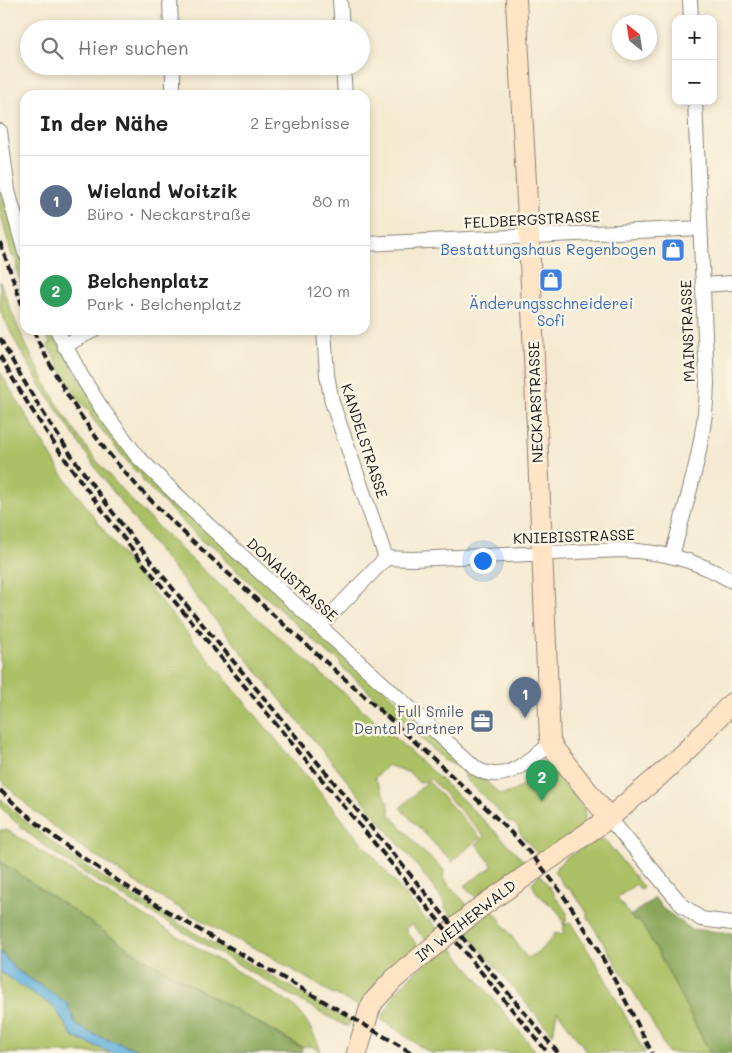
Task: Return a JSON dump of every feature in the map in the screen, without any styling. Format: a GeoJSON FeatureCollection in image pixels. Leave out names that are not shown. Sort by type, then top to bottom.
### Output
{"type":"FeatureCollection","features":[{"type":"Feature","properties":{"kind":"street"},"geometry":{"type":"LineString","coordinates":[[170,0],[171,20]]}},
{"type":"Feature","properties":{"kind":"street"},"geometry":{"type":"LineString","coordinates":[[340,0],[341,20]]}},
{"type":"Feature","properties":{"kind":"street","name":"NECKARSTRASSE"},"geometry":{"type":"LineString","coordinates":[[516,0],[529,237],[551,744]]}},
{"type":"Feature","properties":{"kind":"street"},"geometry":{"type":"LineString","coordinates":[[690,0],[691,15]]}},
{"type":"Feature","properties":{"kind":"street"},"geometry":{"type":"LineString","coordinates":[[173,75],[173,90]]}},
{"type":"Feature","properties":{"kind":"street"},"geometry":{"type":"LineString","coordinates":[[344,75],[345,90]]}},
{"type":"Feature","properties":{"kind":"street","name":"MAINSTRASSE"},"geometry":{"type":"LineString","coordinates":[[672,556],[700,446],[706,409],[695,105]]}},
{"type":"Feature","properties":{"kind":"street"},"geometry":{"type":"LineString","coordinates":[[0,131],[8,191],[20,235]]}},
{"type":"Feature","properties":{"kind":"street","name":"FELDBERGSTRASSE"},"geometry":{"type":"LineString","coordinates":[[370,244],[700,228]]}},
{"type":"Feature","properties":{"kind":"street"},"geometry":{"type":"LineString","coordinates":[[703,285],[732,284]]}},
{"type":"Feature","properties":{"kind":"street","name":"DONAUSTRASSE"},"geometry":{"type":"LineString","coordinates":[[59,335],[102,409],[137,456],[208,525],[477,769],[485,773],[502,775],[511,772],[551,744]]}},
{"type":"Feature","properties":{"kind":"street"},"geometry":{"type":"LineString","coordinates":[[64,346],[85,335]]}},
{"type":"Feature","properties":{"kind":"street","name":"KANDELSTRASSE"},"geometry":{"type":"LineString","coordinates":[[324,335],[327,375],[332,402],[386,558]]}},
{"type":"Feature","properties":{"kind":"street","name":"KNIEBISSTRASSE"},"geometry":{"type":"LineString","coordinates":[[386,558],[412,559],[621,550],[651,552],[672,556],[697,564],[732,581]]}},
{"type":"Feature","properties":{"kind":"street"},"geometry":{"type":"LineString","coordinates":[[320,626],[386,558]]}},
{"type":"Feature","properties":{"kind":"street","name":"IM WEIHERWALD"},"geometry":{"type":"LineString","coordinates":[[357,1053],[373,1002],[394,979],[478,909],[609,818],[660,775],[732,703]]}},
{"type":"Feature","properties":{"kind":"street"},"geometry":{"type":"LineString","coordinates":[[551,744],[609,818],[682,905],[695,916],[713,922],[732,923]]}},
{"type":"Feature","properties":{"kind":"green space"},"geometry":{"type":"Polygon","coordinates":[[[0,177],[20,254],[20,280],[17,272],[16,258],[12,256],[0,212],[0,177]]]}},
{"type":"Feature","properties":{"kind":"green space"},"geometry":{"type":"Polygon","coordinates":[[[0,281],[20,335],[22,335],[43,378],[70,425],[101,466],[141,510],[227,591],[434,774],[528,865],[479,900],[464,886],[493,866],[476,844],[484,836],[431,779],[419,783],[410,773],[387,765],[375,778],[388,802],[390,814],[421,850],[444,870],[443,878],[468,906],[454,918],[444,907],[446,905],[417,866],[148,538],[97,470],[38,381],[0,310],[0,281]]]}},
{"type":"Feature","properties":{"kind":"green space"},"geometry":{"type":"Polygon","coordinates":[[[45,335],[53,335],[113,432],[473,773],[500,794],[505,794],[520,787],[538,772],[531,763],[536,760],[549,765],[584,808],[585,817],[582,827],[540,857],[520,833],[518,827],[509,822],[465,778],[457,766],[445,761],[341,666],[338,659],[331,656],[225,560],[217,549],[212,545],[205,544],[144,483],[140,473],[135,471],[92,418],[89,410],[78,399],[48,347],[50,342],[45,335]]]}},
{"type":"Feature","properties":{"kind":"green space"},"geometry":{"type":"Polygon","coordinates":[[[0,372],[62,474],[123,556],[427,921],[429,919],[438,930],[426,940],[411,924],[405,929],[418,946],[376,982],[360,1007],[146,889],[71,840],[34,811],[0,780],[0,372]]]}},
{"type":"Feature","properties":{"kind":"green space"},"geometry":{"type":"Polygon","coordinates":[[[428,781],[480,837],[452,862],[400,808],[428,781]]]}},
{"type":"Feature","properties":{"kind":"green space"},"geometry":{"type":"Polygon","coordinates":[[[0,798],[70,856],[108,881],[172,920],[351,1022],[346,1026],[329,1017],[82,872],[39,842],[19,825],[0,807],[0,798]]]}},
{"type":"Feature","properties":{"kind":"green space"},"geometry":{"type":"Polygon","coordinates":[[[0,830],[7,830],[132,909],[292,1004],[309,1026],[321,1051],[310,1046],[302,1047],[140,956],[0,862],[0,830]]]}},
{"type":"Feature","properties":{"kind":"green space"},"geometry":{"type":"Polygon","coordinates":[[[597,840],[605,840],[643,887],[641,890],[636,884],[617,898],[635,922],[639,920],[658,952],[710,1053],[668,1053],[650,1019],[587,916],[587,912],[554,871],[565,858],[597,840]]]}},
{"type":"Feature","properties":{"kind":"green space"},"geometry":{"type":"Polygon","coordinates":[[[0,861],[140,956],[302,1048],[301,1053],[148,1053],[97,1036],[76,1025],[67,1003],[15,969],[0,951],[0,861]]]}},
{"type":"Feature","properties":{"kind":"green space"},"geometry":{"type":"Polygon","coordinates":[[[540,874],[567,913],[565,926],[570,922],[601,971],[645,1053],[588,1053],[557,1011],[553,1035],[465,931],[491,912],[495,913],[527,958],[543,948],[555,933],[563,935],[561,917],[540,896],[532,883],[540,874]]]}},
{"type":"Feature","properties":{"kind":"green space"},"geometry":{"type":"Polygon","coordinates":[[[655,898],[662,908],[691,929],[732,933],[732,1053],[710,1053],[658,952],[639,920],[635,922],[630,916],[655,898]]]}},
{"type":"Feature","properties":{"kind":"green space"},"geometry":{"type":"Polygon","coordinates":[[[449,944],[537,1053],[430,1053],[381,1019],[397,991],[413,974],[449,944]]]}},
{"type":"Feature","properties":{"kind":"green space"},"geometry":{"type":"Polygon","coordinates":[[[0,972],[54,1007],[73,1037],[112,1053],[0,1053],[0,972]]]}},
{"type":"Feature","properties":{"kind":"water"},"geometry":{"type":"Polygon","coordinates":[[[0,951],[15,969],[67,1003],[76,1025],[97,1036],[148,1053],[112,1053],[73,1037],[54,1007],[0,972],[0,951]]]}},
{"type":"Feature","properties":{"kind":"railway"},"geometry":{"type":"LineString","coordinates":[[0,242],[20,299]]}},
{"type":"Feature","properties":{"kind":"railway"},"geometry":{"type":"LineString","coordinates":[[36,335],[59,381],[80,415],[115,461],[145,494],[287,628],[465,788],[529,852],[582,923],[652,1053]]}},
{"type":"Feature","properties":{"kind":"railway"},"geometry":{"type":"LineString","coordinates":[[0,338],[27,387],[57,434],[122,525],[558,1053]]}},
{"type":"Feature","properties":{"kind":"railway"},"geometry":{"type":"LineString","coordinates":[[0,356],[49,436],[142,562],[548,1053]]}},
{"type":"Feature","properties":{"kind":"railway"},"geometry":{"type":"LineString","coordinates":[[0,790],[48,832],[126,886],[412,1053]]}},
{"type":"Feature","properties":{"kind":"place","name":"Bestattungshaus Regenbogen"},"geometry":{"type":"Point","coordinates":[673,250]}},
{"type":"Feature","properties":{"kind":"place","name":"Änderungsschneiderei Sofi"},"geometry":{"type":"Point","coordinates":[551,280]}},
{"type":"Feature","properties":{"kind":"place","name":"Wieland Woitzik"},"geometry":{"type":"Point","coordinates":[525,718]}},
{"type":"Feature","properties":{"kind":"place","name":"Full Smile Dental Partner"},"geometry":{"type":"Point","coordinates":[482,721]}},
{"type":"Feature","properties":{"kind":"place","name":"Belchenplatz"},"geometry":{"type":"Point","coordinates":[542,801]}}]}
